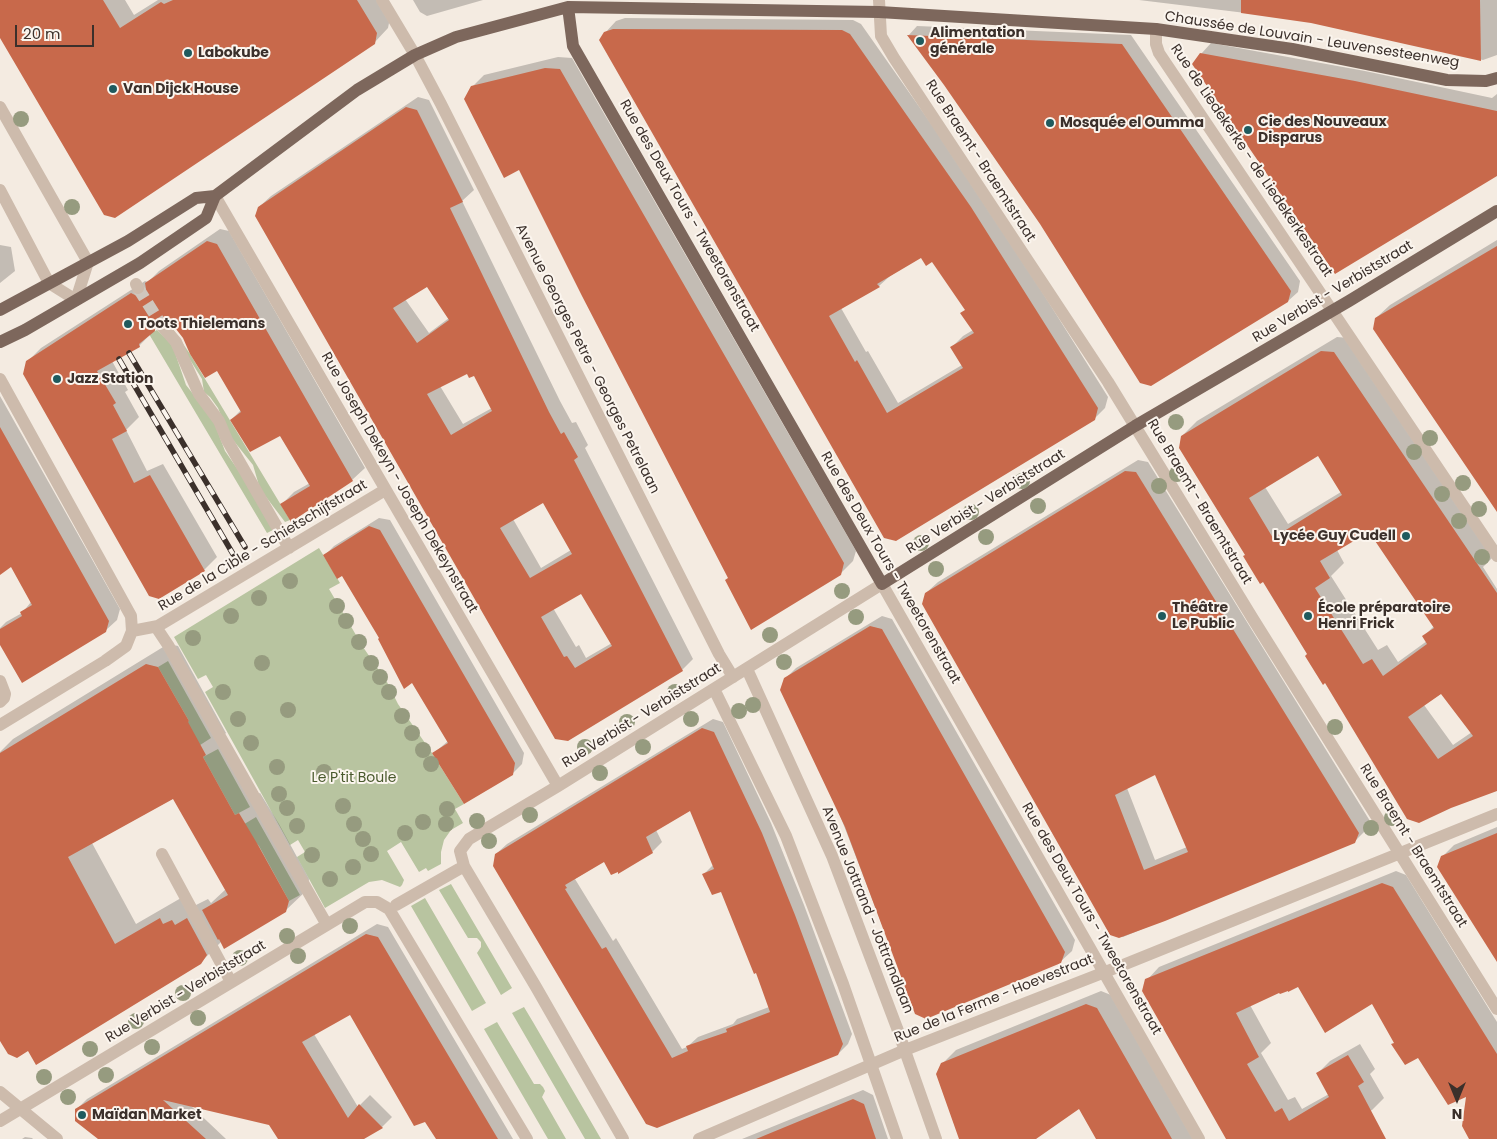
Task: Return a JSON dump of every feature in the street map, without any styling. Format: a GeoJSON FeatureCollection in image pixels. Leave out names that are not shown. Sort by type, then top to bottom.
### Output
{"type":"FeatureCollection","features":[{"type":"Feature","properties":{"kind":"main road","name":"Chaussée de Louvain - Leuvensesteenweg"},"geometry":{"type":"LineString","coordinates":[[0,310],[128,241],[196,198],[215,196],[357,90],[415,55],[456,37],[567,3],[879,6],[1156,29],[1292,49],[1447,80],[1486,81],[1497,78]]}},
{"type":"Feature","properties":{"kind":"main road","name":"Rue des Deux Tours - Tweetorenstraat"},"geometry":{"type":"LineString","coordinates":[[567,3],[574,46],[882,584]]}},
{"type":"Feature","properties":{"kind":"main road","name":"Chaussée de Louvain - Leuvensesteenweg"},"geometry":{"type":"LineString","coordinates":[[0,342],[25,330],[140,263],[206,218],[215,196]]}},
{"type":"Feature","properties":{"kind":"main road","name":"Rue Verbist - Verbiststraat"},"geometry":{"type":"LineString","coordinates":[[882,584],[913,567],[1136,426],[1497,211]]}},
{"type":"Feature","properties":{"kind":"street","name":"Avenue Georges Petre - Georges Petrelaan"},"geometry":{"type":"LineString","coordinates":[[382,0],[415,55],[732,677]]}},
{"type":"Feature","properties":{"kind":"street","name":"Rue Braemt - Braemtstraat"},"geometry":{"type":"LineString","coordinates":[[879,6],[881,36],[894,58],[1136,426],[1253,619],[1497,1009]]}},
{"type":"Feature","properties":{"kind":"street","name":"Rue de Liedekerke - de Liedekerkestraat"},"geometry":{"type":"LineString","coordinates":[[1156,29],[1156,44],[1159,53],[1497,556]]}},
{"type":"Feature","properties":{"kind":"street"},"geometry":{"type":"LineString","coordinates":[[0,107],[88,262],[76,300],[49,283],[1,192]]}},
{"type":"Feature","properties":{"kind":"street","name":"Rue Joseph Dekeyn - Joseph Dekeynstraat"},"geometry":{"type":"LineString","coordinates":[[215,196],[558,786]]}},
{"type":"Feature","properties":{"kind":"street"},"geometry":{"type":"LineString","coordinates":[[162,326],[176,342],[199,394],[220,421],[227,440],[289,548]]}},
{"type":"Feature","properties":{"kind":"street"},"geometry":{"type":"LineString","coordinates":[[0,379],[131,616],[132,631],[126,646],[105,661],[5,722],[1,702],[5,694],[0,681]]}},
{"type":"Feature","properties":{"kind":"street","name":"Rue de la Cible - Schietschijfstraat"},"geometry":{"type":"LineString","coordinates":[[156,627],[385,490]]}},
{"type":"Feature","properties":{"kind":"street","name":"Rue Verbist - Verbiststraat"},"geometry":{"type":"LineString","coordinates":[[461,868],[460,851],[470,839],[882,584]]}},
{"type":"Feature","properties":{"kind":"street","name":"Rue des Deux Tours - Tweetorenstraat"},"geometry":{"type":"LineString","coordinates":[[882,584],[1199,1139]]}},
{"type":"Feature","properties":{"kind":"street"},"geometry":{"type":"LineString","coordinates":[[132,631],[156,627],[168,645],[327,925]]}},
{"type":"Feature","properties":{"kind":"street","name":"Avenue Jottrand - Jottrandlaan"},"geometry":{"type":"LineString","coordinates":[[747,669],[832,856],[905,1050],[936,1139]]}},
{"type":"Feature","properties":{"kind":"street"},"geometry":{"type":"LineString","coordinates":[[714,688],[786,836],[843,984],[897,1139]]}},
{"type":"Feature","properties":{"kind":"street","name":"Rue de la Ferme - Hoevestraat"},"geometry":{"type":"LineString","coordinates":[[699,1139],[905,1050],[1497,814]]}},
{"type":"Feature","properties":{"kind":"street"},"geometry":{"type":"LineString","coordinates":[[162,854],[231,982]]}},
{"type":"Feature","properties":{"kind":"street"},"geometry":{"type":"LineString","coordinates":[[526,1139],[393,907],[461,868],[623,1139]]}},
{"type":"Feature","properties":{"kind":"street","name":"Rue Verbist - Verbiststraat"},"geometry":{"type":"LineString","coordinates":[[0,1122],[365,902],[377,902],[393,907]]}},
{"type":"Feature","properties":{"kind":"street"},"geometry":{"type":"LineString","coordinates":[[0,1092],[57,1139]]}},
{"type":"Feature","properties":{"kind":"green space"},"geometry":{"type":"Polygon","coordinates":[[[168,322],[190,354],[290,520],[285,522],[260,489],[253,465],[229,435],[218,408],[204,392],[202,379],[168,322]]]}},
{"type":"Feature","properties":{"kind":"green space"},"geometry":{"type":"Polygon","coordinates":[[[157,330],[172,344],[186,385],[213,419],[225,451],[245,480],[273,530],[267,533],[149,334],[157,330]]]}},
{"type":"Feature","properties":{"kind":"green space","name":"Le P'tit Boule"},"geometry":{"type":"Polygon","coordinates":[[[319,548],[340,583],[329,589],[363,647],[387,682],[398,704],[464,804],[455,809],[463,823],[451,830],[444,840],[441,864],[428,871],[426,868],[419,872],[401,842],[387,851],[404,880],[400,887],[382,880],[369,882],[325,908],[297,857],[305,852],[298,840],[290,845],[205,692],[213,687],[206,675],[198,679],[174,637],[319,548]]]}},
{"type":"Feature","properties":{"kind":"green space"},"geometry":{"type":"Polygon","coordinates":[[[168,661],[211,738],[197,747],[184,724],[189,721],[158,667],[168,661]]]}},
{"type":"Feature","properties":{"kind":"green space"},"geometry":{"type":"Polygon","coordinates":[[[218,749],[250,807],[235,815],[203,757],[218,749]]]}},
{"type":"Feature","properties":{"kind":"green space"},"geometry":{"type":"Polygon","coordinates":[[[256,817],[300,895],[289,901],[259,846],[241,826],[256,817]]]}},
{"type":"Feature","properties":{"kind":"green space"},"geometry":{"type":"Polygon","coordinates":[[[451,884],[512,988],[501,995],[477,953],[481,947],[481,942],[477,938],[468,938],[439,890],[451,884]]]}},
{"type":"Feature","properties":{"kind":"green space"},"geometry":{"type":"Polygon","coordinates":[[[425,898],[486,1003],[472,1011],[411,906],[425,898]]]}},
{"type":"Feature","properties":{"kind":"green space"},"geometry":{"type":"Polygon","coordinates":[[[524,1007],[601,1139],[585,1139],[512,1013],[524,1007]]]}},
{"type":"Feature","properties":{"kind":"green space"},"geometry":{"type":"Polygon","coordinates":[[[497,1022],[534,1084],[540,1084],[543,1087],[545,1091],[542,1097],[566,1139],[548,1139],[484,1029],[497,1022]]]}},
{"type":"Feature","properties":{"kind":"building"},"geometry":{"type":"Polygon","coordinates":[[[0,0],[103,0],[120,28],[161,2],[164,4],[173,0],[357,0],[377,33],[375,44],[115,218],[104,215],[0,38],[0,0]]]}},
{"type":"Feature","properties":{"kind":"building"},"geometry":{"type":"Polygon","coordinates":[[[1241,0],[1480,0],[1481,61],[1311,23],[1241,13],[1241,0]]]}},
{"type":"Feature","properties":{"kind":"building"},"geometry":{"type":"Polygon","coordinates":[[[613,29],[842,30],[850,34],[971,207],[1098,408],[1095,420],[896,541],[884,538],[599,40],[604,32],[613,29]],[[921,258],[877,284],[880,287],[829,316],[887,413],[963,368],[950,347],[974,333],[960,313],[965,310],[932,262],[926,266],[921,258]]]}},
{"type":"Feature","properties":{"kind":"building"},"geometry":{"type":"Polygon","coordinates":[[[907,35],[1122,44],[1291,291],[1288,302],[1151,386],[1140,383],[1040,224],[907,35]]]}},
{"type":"Feature","properties":{"kind":"building"},"geometry":{"type":"Polygon","coordinates":[[[1200,53],[1355,81],[1497,111],[1497,176],[1335,274],[1192,64],[1200,53]]]}},
{"type":"Feature","properties":{"kind":"building"},"geometry":{"type":"Polygon","coordinates":[[[545,68],[560,69],[844,563],[841,575],[751,630],[725,580],[728,578],[519,170],[504,178],[464,99],[471,86],[545,68]]]}},
{"type":"Feature","properties":{"kind":"building"},"geometry":{"type":"Polygon","coordinates":[[[406,107],[417,110],[463,202],[450,208],[549,412],[561,434],[564,432],[578,457],[574,460],[683,671],[568,741],[555,739],[255,216],[258,207],[406,107]],[[427,287],[393,308],[417,343],[449,320],[427,287]],[[467,374],[427,394],[451,435],[492,411],[474,376],[469,378],[467,374]],[[543,503],[500,528],[530,578],[572,554],[543,503]],[[581,594],[541,617],[564,657],[567,656],[575,668],[612,646],[581,594]]]}},
{"type":"Feature","properties":{"kind":"building"},"geometry":{"type":"Polygon","coordinates":[[[207,241],[217,244],[353,481],[291,522],[280,504],[310,486],[280,436],[250,452],[230,420],[241,412],[217,371],[205,378],[190,354],[183,338],[169,320],[161,318],[157,320],[154,324],[155,331],[139,344],[140,347],[97,371],[116,403],[113,405],[127,431],[112,439],[134,483],[150,475],[205,571],[159,599],[149,596],[23,374],[26,361],[131,293],[137,296],[142,295],[146,289],[145,283],[207,241]]]}},
{"type":"Feature","properties":{"kind":"building"},"geometry":{"type":"Polygon","coordinates":[[[1497,246],[1497,512],[1373,329],[1375,318],[1497,246]]]}},
{"type":"Feature","properties":{"kind":"building"},"geometry":{"type":"Polygon","coordinates":[[[1321,351],[1334,352],[1497,593],[1497,791],[1451,808],[1419,823],[1407,819],[1325,683],[1323,685],[1305,656],[1307,654],[1263,582],[1260,584],[1243,556],[1245,555],[1179,448],[1181,436],[1321,351]],[[1318,456],[1249,498],[1273,538],[1342,495],[1318,456]],[[1369,532],[1320,561],[1330,578],[1315,588],[1363,664],[1372,659],[1383,676],[1427,644],[1422,636],[1434,628],[1369,532]],[[1441,694],[1408,717],[1438,759],[1473,736],[1441,694]]]}},
{"type":"Feature","properties":{"kind":"building"},"geometry":{"type":"Polygon","coordinates":[[[0,427],[109,621],[106,632],[22,683],[0,645],[0,629],[22,616],[20,612],[32,605],[11,567],[0,575],[0,427]]]}},
{"type":"Feature","properties":{"kind":"building"},"geometry":{"type":"Polygon","coordinates":[[[1125,471],[1136,472],[1359,833],[1355,843],[1165,921],[1119,938],[1110,935],[922,604],[925,593],[1125,471]],[[1155,775],[1115,795],[1144,870],[1188,852],[1155,775]]]}},
{"type":"Feature","properties":{"kind":"building"},"geometry":{"type":"Polygon","coordinates":[[[369,526],[380,530],[515,763],[513,775],[464,804],[432,753],[448,743],[412,683],[404,689],[379,638],[342,576],[337,579],[323,555],[369,526]]]}},
{"type":"Feature","properties":{"kind":"building"},"geometry":{"type":"Polygon","coordinates":[[[870,626],[882,629],[1065,952],[1061,963],[926,1019],[915,1014],[845,827],[780,690],[784,678],[870,626]]]}},
{"type":"Feature","properties":{"kind":"building"},"geometry":{"type":"Polygon","coordinates":[[[146,664],[158,667],[189,721],[206,755],[203,757],[235,815],[239,813],[289,901],[286,912],[224,949],[202,910],[228,895],[173,799],[68,857],[115,944],[160,918],[163,924],[172,920],[175,925],[187,918],[207,955],[201,964],[36,1065],[28,1051],[17,1058],[8,1054],[0,1041],[0,753],[146,664]]]}},
{"type":"Feature","properties":{"kind":"building"},"geometry":{"type":"Polygon","coordinates":[[[702,728],[714,732],[762,833],[795,915],[843,1044],[838,1055],[657,1128],[646,1124],[493,866],[495,854],[702,728]],[[690,811],[646,837],[653,853],[618,874],[618,872],[611,875],[604,862],[565,885],[567,888],[565,889],[602,949],[606,947],[672,1058],[688,1051],[686,1046],[727,1032],[726,1029],[770,1012],[756,973],[754,974],[721,892],[712,895],[702,874],[714,869],[690,811]]]}},
{"type":"Feature","properties":{"kind":"building"},"geometry":{"type":"Polygon","coordinates":[[[1497,833],[1497,962],[1437,867],[1441,856],[1497,833]]]}},
{"type":"Feature","properties":{"kind":"building"},"geometry":{"type":"Polygon","coordinates":[[[1382,883],[1393,887],[1497,1054],[1497,1139],[1469,1139],[1462,1126],[1466,1097],[1448,1105],[1418,1058],[1405,1065],[1391,1044],[1394,1043],[1372,1004],[1325,1033],[1298,987],[1288,992],[1279,993],[1236,1013],[1259,1057],[1247,1064],[1275,1112],[1282,1108],[1289,1121],[1329,1097],[1316,1073],[1348,1055],[1364,1082],[1358,1086],[1386,1139],[1226,1139],[1142,991],[1145,979],[1382,883]]]}},
{"type":"Feature","properties":{"kind":"building"},"geometry":{"type":"Polygon","coordinates":[[[366,934],[378,937],[498,1139],[436,1139],[425,1122],[414,1126],[350,1015],[302,1042],[348,1118],[359,1104],[383,1128],[364,1139],[278,1139],[269,1125],[163,1100],[206,1139],[98,1139],[75,1121],[75,1109],[366,934]]]}},
{"type":"Feature","properties":{"kind":"building"},"geometry":{"type":"Polygon","coordinates":[[[1086,1004],[1097,1008],[1172,1139],[1096,1139],[1079,1109],[1036,1139],[959,1139],[936,1074],[941,1063],[1086,1004]]]}},
{"type":"Feature","properties":{"kind":"building"},"geometry":{"type":"Polygon","coordinates":[[[853,1099],[864,1104],[876,1139],[756,1139],[853,1099]]]}},
{"type":"Feature","properties":{"kind":"tunnel"},"geometry":{"type":"LineString","coordinates":[[138,288],[162,326]]}},
{"type":"Feature","properties":{"kind":"railway"},"geometry":{"type":"LineString","coordinates":[[129,353],[245,547]]}},
{"type":"Feature","properties":{"kind":"railway"},"geometry":{"type":"LineString","coordinates":[[119,359],[233,554]]}},
{"type":"Feature","properties":{"kind":"place","name":"Alimentation générale"},"geometry":{"type":"Point","coordinates":[920,41]}},
{"type":"Feature","properties":{"kind":"place","name":"Labokube"},"geometry":{"type":"Point","coordinates":[188,53]}},
{"type":"Feature","properties":{"kind":"place","name":"Van Dijck House"},"geometry":{"type":"Point","coordinates":[113,89]}},
{"type":"Feature","properties":{"kind":"place","name":"Mosquée el Oumma"},"geometry":{"type":"Point","coordinates":[1050,123]}},
{"type":"Feature","properties":{"kind":"place","name":"Cie des Nouveaux Disparus"},"geometry":{"type":"Point","coordinates":[1248,130]}},
{"type":"Feature","properties":{"kind":"place","name":"Toots Thielemans"},"geometry":{"type":"Point","coordinates":[128,324]}},
{"type":"Feature","properties":{"kind":"place","name":"Jazz Station"},"geometry":{"type":"Point","coordinates":[57,379]}},
{"type":"Feature","properties":{"kind":"place","name":"Lycée Guy Cudell"},"geometry":{"type":"Point","coordinates":[1406,536]}},
{"type":"Feature","properties":{"kind":"place","name":"Théâtre Le Public"},"geometry":{"type":"Point","coordinates":[1162,616]}},
{"type":"Feature","properties":{"kind":"place","name":"École préparatoire Henri Frick"},"geometry":{"type":"Point","coordinates":[1308,616]}},
{"type":"Feature","properties":{"kind":"place","name":"Maïdan Market"},"geometry":{"type":"Point","coordinates":[82,1115]}}]}
